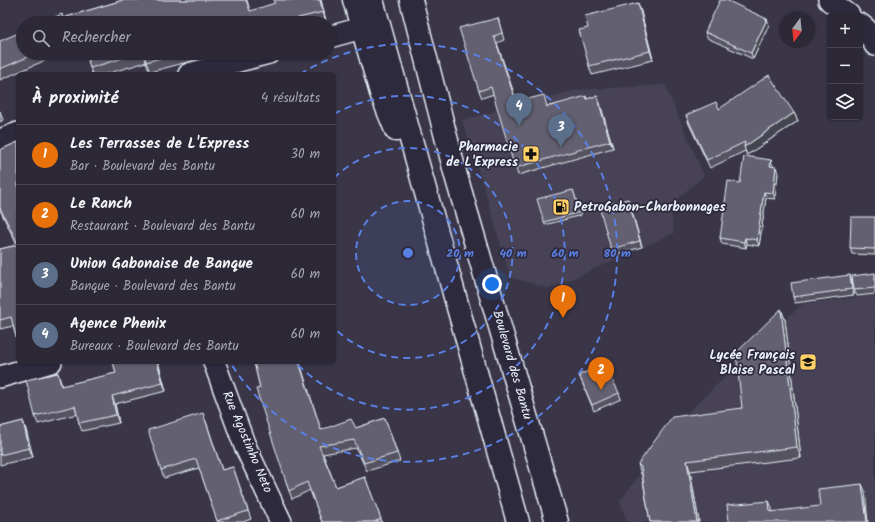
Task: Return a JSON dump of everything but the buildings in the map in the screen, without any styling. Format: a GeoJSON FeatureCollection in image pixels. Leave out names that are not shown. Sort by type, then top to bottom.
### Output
{"type":"FeatureCollection","features":[{"type":"Feature","properties":{"kind":"highway"},"geometry":{"type":"LineString","coordinates":[[354,0],[381,93],[391,119],[402,140],[414,152]]}},
{"type":"Feature","properties":{"kind":"highway"},"geometry":{"type":"LineString","coordinates":[[372,0],[518,522]]}},
{"type":"Feature","properties":{"kind":"highway","name":"Boulevard des Bantu"},"geometry":{"type":"LineString","coordinates":[[411,0],[456,176],[557,522]]}},
{"type":"Feature","properties":{"kind":"street"},"geometry":{"type":"LineString","coordinates":[[829,0],[846,12]]}},
{"type":"Feature","properties":{"kind":"street"},"geometry":{"type":"LineString","coordinates":[[863,26],[875,45]]}},
{"type":"Feature","properties":{"kind":"street"},"geometry":{"type":"LineString","coordinates":[[336,35],[362,28]]}},
{"type":"Feature","properties":{"kind":"street"},"geometry":{"type":"LineString","coordinates":[[198,72],[243,60]]}},
{"type":"Feature","properties":{"kind":"street"},"geometry":{"type":"LineString","coordinates":[[0,140],[16,134]]}},
{"type":"Feature","properties":{"kind":"street"},"geometry":{"type":"LineString","coordinates":[[0,377],[44,364]]}},
{"type":"Feature","properties":{"kind":"street","name":"Rue Agostinho Neto"},"geometry":{"type":"LineString","coordinates":[[215,364],[246,446],[281,522]]}},
{"type":"Feature","properties":{"kind":"shaded area"},"geometry":{"type":"Polygon","coordinates":[[[665,85],[704,176],[670,205],[674,233],[550,289],[510,277],[462,120],[576,90],[665,85]]]}},
{"type":"Feature","properties":{"kind":"shaded area","name":"Lycée Français Blaise Pascal"},"geometry":{"type":"Polygon","coordinates":[[[875,295],[875,522],[627,522],[620,501],[681,419],[802,304],[875,295]]]}},
{"type":"Feature","properties":{"kind":"place","name":"Agence Phenix"},"geometry":{"type":"Point","coordinates":[519,126]}},
{"type":"Feature","properties":{"kind":"place","name":"Union Gabonaise de Banque"},"geometry":{"type":"Point","coordinates":[561,147]}},
{"type":"Feature","properties":{"kind":"place","name":"Pharmacie de L'Express"},"geometry":{"type":"Point","coordinates":[531,154]}},
{"type":"Feature","properties":{"kind":"place","name":"PetroGabon-Charbonnages"},"geometry":{"type":"Point","coordinates":[561,207]}},
{"type":"Feature","properties":{"kind":"place","name":"Les Terrasses de L'Express"},"geometry":{"type":"Point","coordinates":[563,318]}},
{"type":"Feature","properties":{"kind":"place","name":"Lycée Français Blaise Pascal"},"geometry":{"type":"Point","coordinates":[808,362]}},
{"type":"Feature","properties":{"kind":"place","name":"Le Ranch"},"geometry":{"type":"Point","coordinates":[601,390]}}]}
